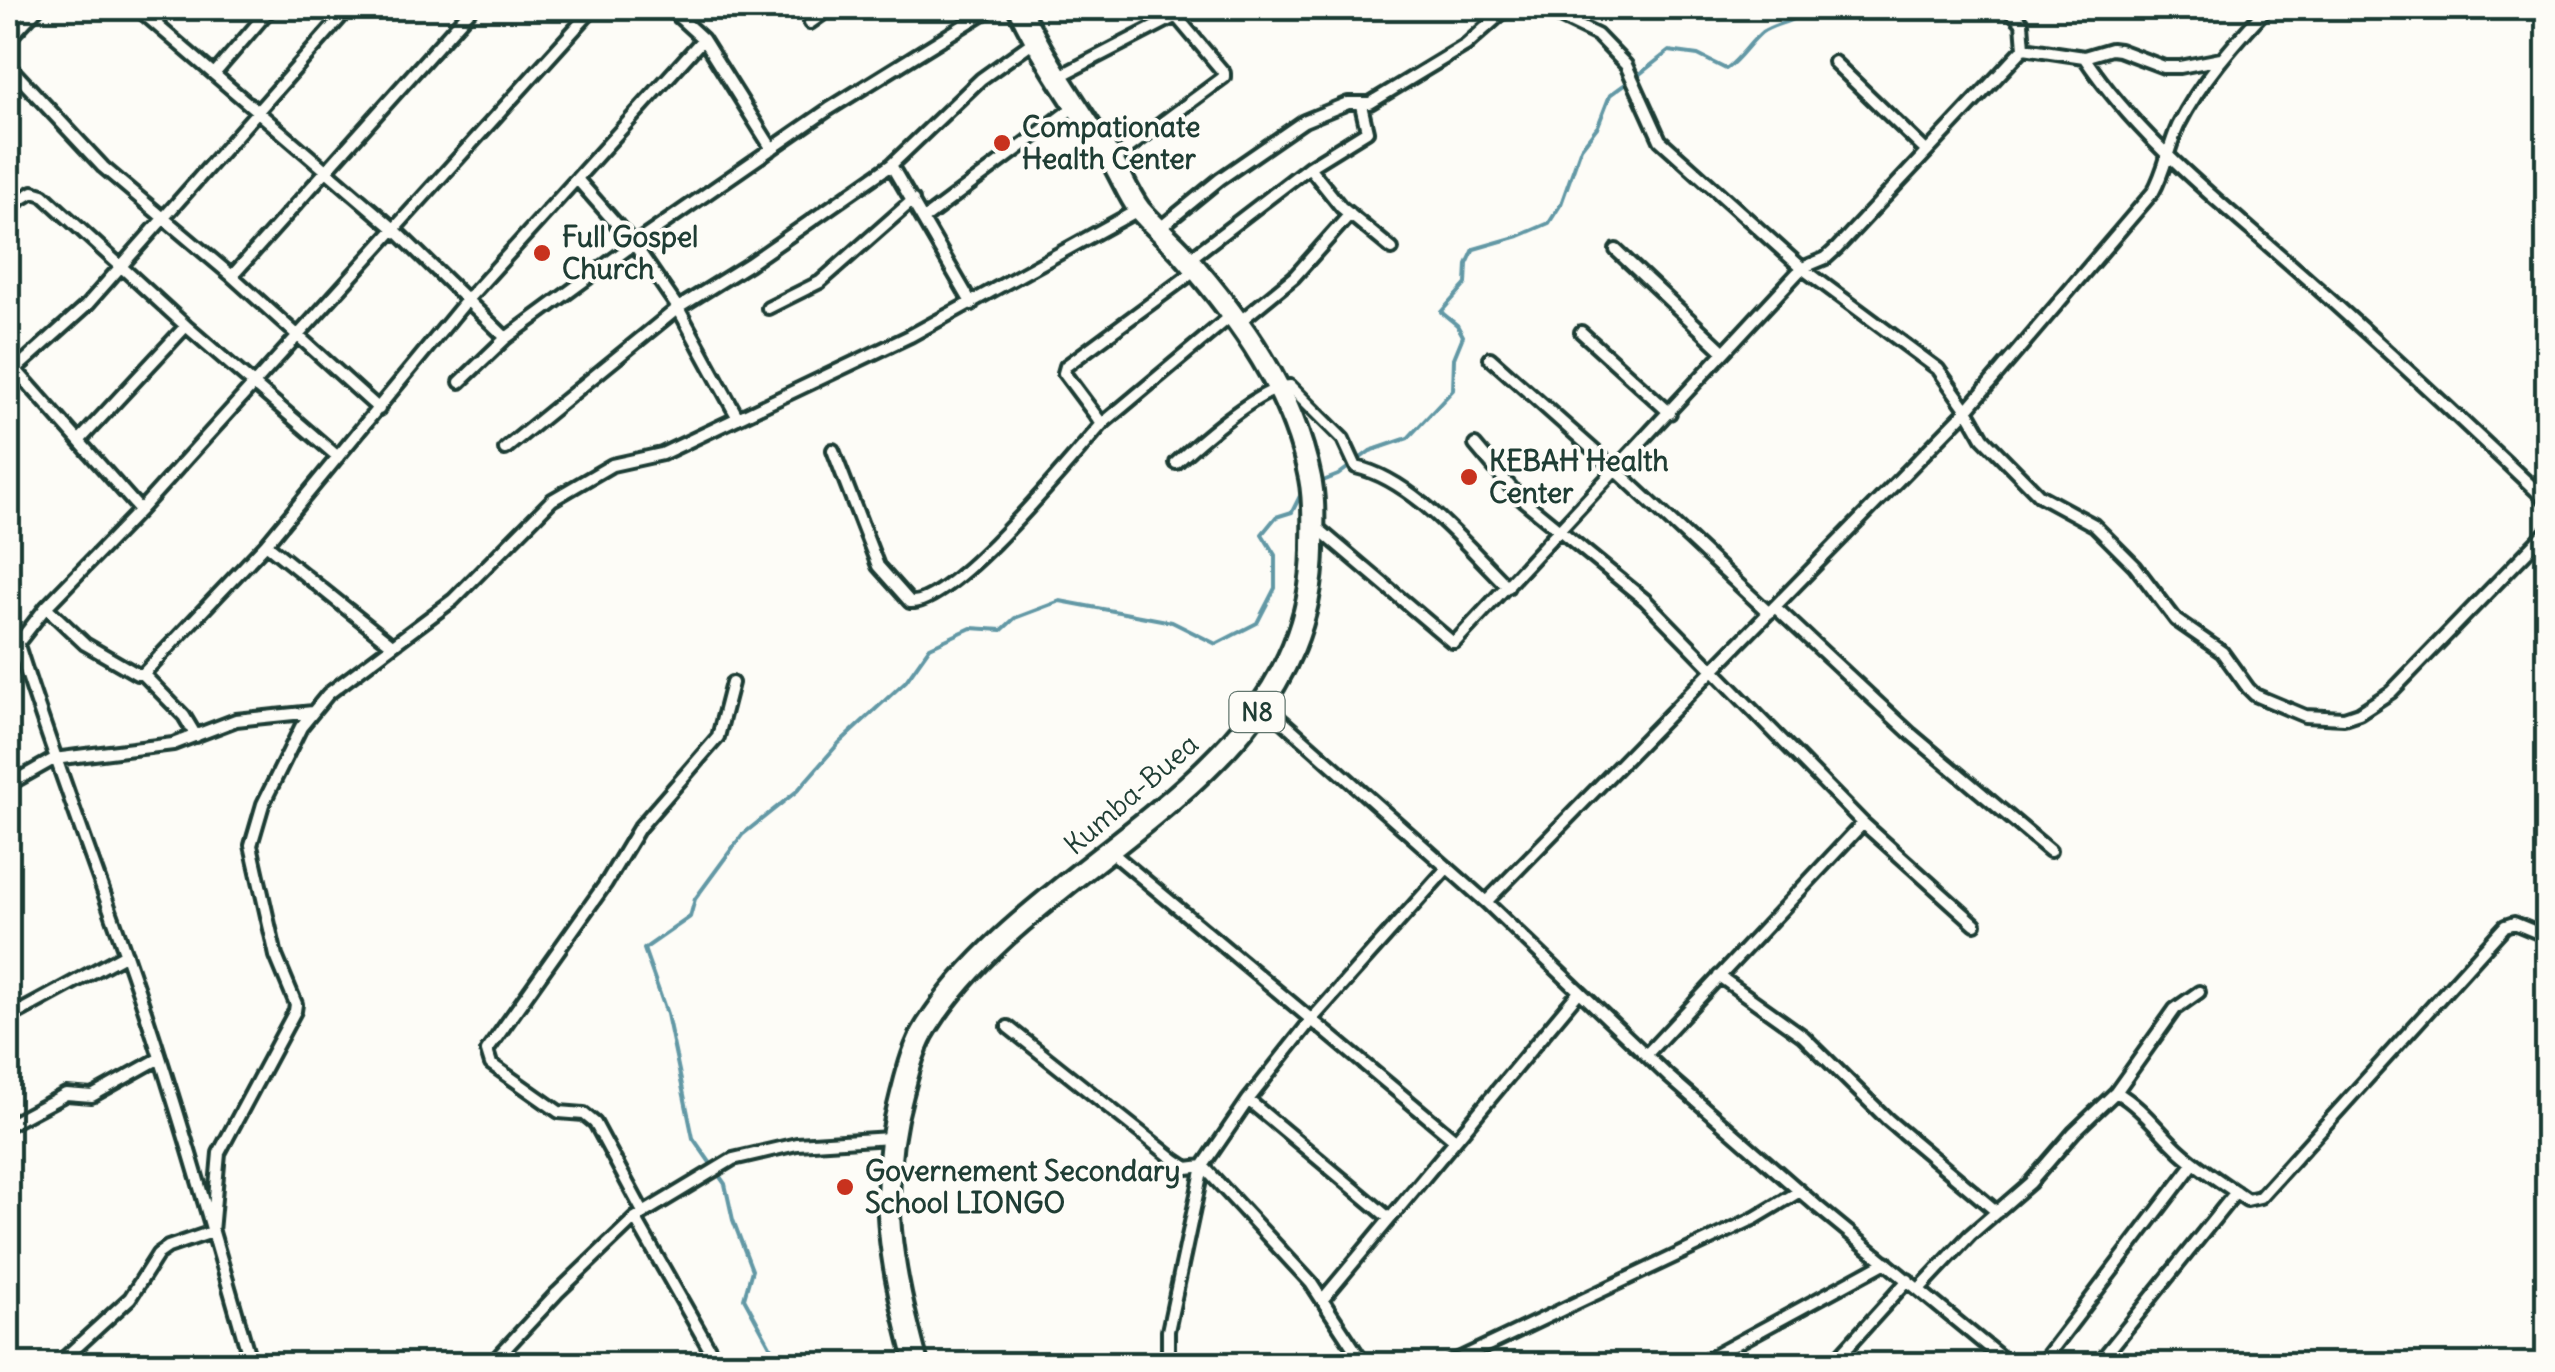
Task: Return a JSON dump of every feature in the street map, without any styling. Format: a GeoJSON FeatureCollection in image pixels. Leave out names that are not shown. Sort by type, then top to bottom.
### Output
{"type":"FeatureCollection","features":[{"type":"Feature","properties":{"kind":"highway","name":"Kumba-Buea"},"geometry":{"type":"LineString","coordinates":[[917,1364],[887,1220],[890,1138],[911,1062],[927,1026],[1006,937],[1192,781],[1245,728],[1281,674],[1300,632],[1312,582],[1314,524],[1310,474],[1280,387],[1235,319],[1160,228],[1139,209],[1112,160],[1034,41],[1018,8]]}},
{"type":"Feature","properties":{"kind":"street"},"geometry":{"type":"LineString","coordinates":[[8,40],[38,8]]}},
{"type":"Feature","properties":{"kind":"street"},"geometry":{"type":"LineString","coordinates":[[136,8],[393,228],[506,338]]}},
{"type":"Feature","properties":{"kind":"street"},"geometry":{"type":"LineString","coordinates":[[155,23],[168,8]]}},
{"type":"Feature","properties":{"kind":"street"},"geometry":{"type":"LineString","coordinates":[[214,73],[271,8]]}},
{"type":"Feature","properties":{"kind":"street"},"geometry":{"type":"LineString","coordinates":[[140,510],[12,373],[75,318],[349,8]]}},
{"type":"Feature","properties":{"kind":"street"},"geometry":{"type":"LineString","coordinates":[[232,276],[472,8]]}},
{"type":"Feature","properties":{"kind":"street"},"geometry":{"type":"LineString","coordinates":[[8,656],[46,608],[140,510],[594,8]]}},
{"type":"Feature","properties":{"kind":"street"},"geometry":{"type":"LineString","coordinates":[[669,8],[704,39],[772,149]]}},
{"type":"Feature","properties":{"kind":"street"},"geometry":{"type":"LineString","coordinates":[[810,24],[831,8]]}},
{"type":"Feature","properties":{"kind":"street"},"geometry":{"type":"LineString","coordinates":[[460,382],[506,338],[634,244],[829,109],[992,8]]}},
{"type":"Feature","properties":{"kind":"street"},"geometry":{"type":"LineString","coordinates":[[1160,228],[1220,179],[1304,121],[1348,103],[1361,105],[1466,45],[1497,17],[1516,8]]}},
{"type":"Feature","properties":{"kind":"street"},"geometry":{"type":"LineString","coordinates":[[1541,8],[1589,30],[1615,52],[1636,84],[1660,140],[1802,268],[1938,370],[1982,438],[2040,495],[2094,525],[2136,566],[2176,620],[2216,647],[2255,695],[2305,716],[2344,718],[2359,714],[2392,692],[2548,530]]}},
{"type":"Feature","properties":{"kind":"street"},"geometry":{"type":"LineString","coordinates":[[1314,524],[1452,642],[1562,531],[1802,268],[1826,258],[2024,48],[2022,23],[2008,8]]}},
{"type":"Feature","properties":{"kind":"street"},"geometry":{"type":"LineString","coordinates":[[1486,902],[1967,410],[2154,192],[2179,126],[2221,59],[2267,8]]}},
{"type":"Feature","properties":{"kind":"street"},"geometry":{"type":"LineString","coordinates":[[1058,78],[1176,16],[1224,73],[1224,78],[1112,160]]}},
{"type":"Feature","properties":{"kind":"street"},"geometry":{"type":"LineString","coordinates":[[143,674],[266,544],[468,300],[704,39]]}},
{"type":"Feature","properties":{"kind":"street"},"geometry":{"type":"LineString","coordinates":[[505,449],[678,308],[749,264],[891,165],[982,79],[1034,41]]}},
{"type":"Feature","properties":{"kind":"street"},"geometry":{"type":"LineString","coordinates":[[2024,48],[2084,58],[2120,50],[2164,67],[2180,68],[2221,59]]}},
{"type":"Feature","properties":{"kind":"street"},"geometry":{"type":"LineString","coordinates":[[2084,58],[2102,84],[2168,156],[2432,392],[2548,502]]}},
{"type":"Feature","properties":{"kind":"street"},"geometry":{"type":"LineString","coordinates":[[1834,62],[1926,150]]}},
{"type":"Feature","properties":{"kind":"street"},"geometry":{"type":"LineString","coordinates":[[8,65],[103,167],[232,276],[379,409]]}},
{"type":"Feature","properties":{"kind":"street"},"geometry":{"type":"LineString","coordinates":[[1102,424],[1063,369],[1309,167],[1367,130],[1361,105]]}},
{"type":"Feature","properties":{"kind":"street"},"geometry":{"type":"LineString","coordinates":[[924,218],[1075,106]]}},
{"type":"Feature","properties":{"kind":"street"},"geometry":{"type":"LineString","coordinates":[[891,165],[972,304]]}},
{"type":"Feature","properties":{"kind":"street"},"geometry":{"type":"LineString","coordinates":[[1309,167],[1340,208],[1392,249]]}},
{"type":"Feature","properties":{"kind":"street"},"geometry":{"type":"LineString","coordinates":[[577,179],[634,244],[678,308],[738,418]]}},
{"type":"Feature","properties":{"kind":"street"},"geometry":{"type":"LineString","coordinates":[[8,207],[39,192],[338,457]]}},
{"type":"Feature","properties":{"kind":"street"},"geometry":{"type":"LineString","coordinates":[[768,308],[820,282],[913,200]]}},
{"type":"Feature","properties":{"kind":"street"},"geometry":{"type":"LineString","coordinates":[[212,1232],[219,1153],[296,1012],[276,956],[251,845],[263,804],[301,727],[328,694],[460,594],[552,500],[612,465],[662,454],[972,304],[1139,209]]}},
{"type":"Feature","properties":{"kind":"street"},"geometry":{"type":"LineString","coordinates":[[833,450],[878,566],[910,602],[930,598],[988,552],[1102,424],[1294,277],[1350,214]]}},
{"type":"Feature","properties":{"kind":"street"},"geometry":{"type":"LineString","coordinates":[[1616,250],[1724,352]]}},
{"type":"Feature","properties":{"kind":"street"},"geometry":{"type":"LineString","coordinates":[[79,441],[186,326]]}},
{"type":"Feature","properties":{"kind":"street"},"geometry":{"type":"LineString","coordinates":[[1581,332],[1670,413]]}},
{"type":"Feature","properties":{"kind":"street"},"geometry":{"type":"LineString","coordinates":[[1490,358],[1925,746],[2050,851]]}},
{"type":"Feature","properties":{"kind":"street"},"geometry":{"type":"LineString","coordinates":[[1176,463],[1210,432],[1280,387],[1290,386],[1343,439],[1356,468],[1376,472],[1400,484],[1508,587]]}},
{"type":"Feature","properties":{"kind":"street"},"geometry":{"type":"LineString","coordinates":[[1475,444],[1519,497],[1645,600],[1863,823],[1975,924]]}},
{"type":"Feature","properties":{"kind":"street"},"geometry":{"type":"LineString","coordinates":[[266,544],[392,646]]}},
{"type":"Feature","properties":{"kind":"street"},"geometry":{"type":"LineString","coordinates":[[46,608],[85,644],[136,674],[143,674],[184,716],[196,736]]}},
{"type":"Feature","properties":{"kind":"street"},"geometry":{"type":"LineString","coordinates":[[8,637],[18,645],[54,760],[126,954],[251,1364]]}},
{"type":"Feature","properties":{"kind":"street"},"geometry":{"type":"LineString","coordinates":[[718,1364],[595,1123],[584,1114],[559,1112],[491,1064],[487,1051],[606,883],[639,828],[718,737],[732,683]]}},
{"type":"Feature","properties":{"kind":"street"},"geometry":{"type":"LineString","coordinates":[[1262,703],[1486,902],[1646,1055],[1800,1191],[2009,1364]]}},
{"type":"Feature","properties":{"kind":"street"},"geometry":{"type":"LineString","coordinates":[[8,785],[54,760],[173,744],[236,720],[313,712]]}},
{"type":"Feature","properties":{"kind":"street"},"geometry":{"type":"LineString","coordinates":[[1646,1055],[1863,823]]}},
{"type":"Feature","properties":{"kind":"street"},"geometry":{"type":"LineString","coordinates":[[1110,850],[1454,1139]]}},
{"type":"Feature","properties":{"kind":"street"},"geometry":{"type":"LineString","coordinates":[[1168,1364],[1168,1331],[1203,1166],[1248,1100],[1312,1019],[1447,868]]}},
{"type":"Feature","properties":{"kind":"street"},"geometry":{"type":"LineString","coordinates":[[2116,1092],[2134,1102],[2194,1163],[2247,1200],[2260,1198],[2505,926],[2522,925],[2548,938]]}},
{"type":"Feature","properties":{"kind":"street"},"geometry":{"type":"LineString","coordinates":[[8,1018],[126,954]]}},
{"type":"Feature","properties":{"kind":"street"},"geometry":{"type":"LineString","coordinates":[[1719,976],[1802,1036],[1888,1120],[1997,1212]]}},
{"type":"Feature","properties":{"kind":"street"},"geometry":{"type":"LineString","coordinates":[[1323,1298],[1579,992]]}},
{"type":"Feature","properties":{"kind":"street"},"geometry":{"type":"LineString","coordinates":[[1919,1289],[2030,1183],[2074,1132],[2116,1092],[2176,1009],[2199,992]]}},
{"type":"Feature","properties":{"kind":"street"},"geometry":{"type":"LineString","coordinates":[[1008,1027],[1175,1160],[1187,1168],[1203,1166]]}},
{"type":"Feature","properties":{"kind":"street"},"geometry":{"type":"LineString","coordinates":[[8,1126],[66,1094],[92,1096],[160,1058]]}},
{"type":"Feature","properties":{"kind":"street"},"geometry":{"type":"LineString","coordinates":[[1248,1100],[1389,1218]]}},
{"type":"Feature","properties":{"kind":"street"},"geometry":{"type":"LineString","coordinates":[[491,1364],[557,1293],[639,1215],[733,1159],[796,1144],[890,1138]]}},
{"type":"Feature","properties":{"kind":"street"},"geometry":{"type":"LineString","coordinates":[[2042,1364],[2194,1163]]}},
{"type":"Feature","properties":{"kind":"street"},"geometry":{"type":"LineString","coordinates":[[1203,1166],[1323,1298],[1364,1364]]}},
{"type":"Feature","properties":{"kind":"street"},"geometry":{"type":"LineString","coordinates":[[1448,1364],[1755,1218],[1800,1191]]}},
{"type":"Feature","properties":{"kind":"street"},"geometry":{"type":"LineString","coordinates":[[2098,1364],[2236,1192]]}},
{"type":"Feature","properties":{"kind":"street"},"geometry":{"type":"LineString","coordinates":[[58,1364],[130,1298],[158,1254],[212,1232]]}},
{"type":"Feature","properties":{"kind":"street"},"geometry":{"type":"LineString","coordinates":[[1699,1364],[1886,1262]]}},
{"type":"Feature","properties":{"kind":"street"},"geometry":{"type":"LineString","coordinates":[[1832,1364],[1908,1280]]}},
{"type":"Feature","properties":{"kind":"waterway"},"geometry":{"type":"LineString","coordinates":[[1636,77],[1669,51],[1698,55],[1726,69],[1762,32],[1797,17],[1806,8]]}},
{"type":"Feature","properties":{"kind":"waterway"},"geometry":{"type":"LineString","coordinates":[[1318,483],[1338,475],[1370,451],[1408,438],[1453,390],[1454,358],[1463,336],[1457,325],[1441,312],[1466,284],[1467,264],[1474,249],[1549,223],[1561,204],[1581,148],[1598,126],[1610,95],[1628,82]]}},
{"type":"Feature","properties":{"kind":"waterway"},"geometry":{"type":"LineString","coordinates":[[780,1364],[744,1298],[752,1270],[733,1220],[725,1184],[693,1138],[667,1014],[644,949],[690,917],[695,899],[742,835],[797,791],[839,743],[906,681],[930,647],[971,628],[1002,630],[1015,618],[1060,601],[1172,622],[1216,644],[1257,623],[1275,588],[1275,555],[1262,534],[1276,517],[1292,512],[1304,488]]}},
{"type":"Feature","properties":{"kind":"place","name":"Compationate Health Center"},"geometry":{"type":"Point","coordinates":[1002,143]}},
{"type":"Feature","properties":{"kind":"place","name":"Full Gospel Church"},"geometry":{"type":"Point","coordinates":[542,253]}},
{"type":"Feature","properties":{"kind":"place","name":"KEBAH Health Center"},"geometry":{"type":"Point","coordinates":[1469,477]}},
{"type":"Feature","properties":{"kind":"place","name":"Governement Secondary School LIONGO"},"geometry":{"type":"Point","coordinates":[845,1187]}}]}
